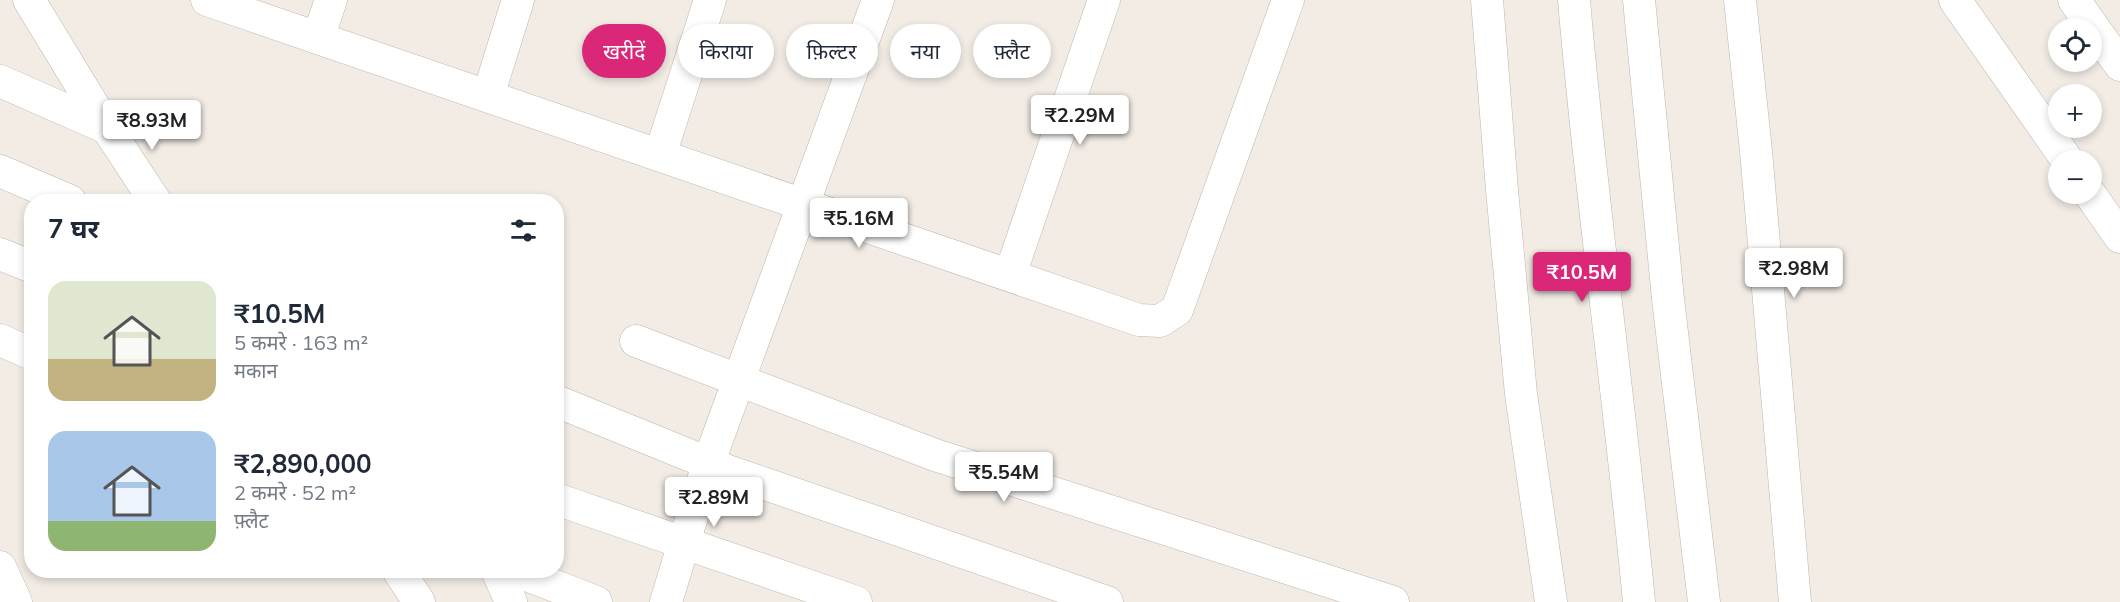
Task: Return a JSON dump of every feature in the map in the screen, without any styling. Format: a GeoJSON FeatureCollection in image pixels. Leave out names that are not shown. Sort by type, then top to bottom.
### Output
{"type":"FeatureCollection","features":[{"type":"Feature","properties":{"kind":"street"},"geometry":{"type":"LineString","coordinates":[[29,0],[150,194]]}},
{"type":"Feature","properties":{"kind":"street"},"geometry":{"type":"LineString","coordinates":[[318,38],[331,0]]}},
{"type":"Feature","properties":{"kind":"street"},"geometry":{"type":"LineString","coordinates":[[488,96],[518,0]]}},
{"type":"Feature","properties":{"kind":"street"},"geometry":{"type":"LineString","coordinates":[[660,155],[710,0]]}},
{"type":"Feature","properties":{"kind":"street"},"geometry":{"type":"LineString","coordinates":[[666,602],[708,464],[878,0]]}},
{"type":"Feature","properties":{"kind":"street"},"geometry":{"type":"LineString","coordinates":[[1010,275],[1104,0]]}},
{"type":"Feature","properties":{"kind":"street"},"geometry":{"type":"LineString","coordinates":[[215,1],[1139,320],[1160,321],[1177,310],[1288,0]]}},
{"type":"Feature","properties":{"kind":"street"},"geometry":{"type":"LineString","coordinates":[[1487,0],[1521,394],[1551,602]]}},
{"type":"Feature","properties":{"kind":"street"},"geometry":{"type":"LineString","coordinates":[[1574,0],[1585,125],[1639,602]]}},
{"type":"Feature","properties":{"kind":"street"},"geometry":{"type":"LineString","coordinates":[[1639,0],[1668,298],[1704,602]]}},
{"type":"Feature","properties":{"kind":"street"},"geometry":{"type":"LineString","coordinates":[[1740,0],[1756,152],[1795,602]]}},
{"type":"Feature","properties":{"kind":"street"},"geometry":{"type":"LineString","coordinates":[[1954,0],[2060,150]]}},
{"type":"Feature","properties":{"kind":"street"},"geometry":{"type":"LineString","coordinates":[[2074,0],[2120,65]]}},
{"type":"Feature","properties":{"kind":"street"},"geometry":{"type":"LineString","coordinates":[[0,81],[107,128]]}},
{"type":"Feature","properties":{"kind":"street"},"geometry":{"type":"LineString","coordinates":[[0,171],[54,194]]}},
{"type":"Feature","properties":{"kind":"street"},"geometry":{"type":"LineString","coordinates":[[2097,204],[2120,237]]}},
{"type":"Feature","properties":{"kind":"street"},"geometry":{"type":"LineString","coordinates":[[0,254],[24,264]]}},
{"type":"Feature","properties":{"kind":"street"},"geometry":{"type":"LineString","coordinates":[[0,340],[24,350]]}},
{"type":"Feature","properties":{"kind":"street"},"geometry":{"type":"LineString","coordinates":[[636,341],[935,455],[1393,602]]}},
{"type":"Feature","properties":{"kind":"street"},"geometry":{"type":"LineString","coordinates":[[564,403],[708,464],[1107,602]]}},
{"type":"Feature","properties":{"kind":"street"},"geometry":{"type":"LineString","coordinates":[[564,501],[856,602]]}},
{"type":"Feature","properties":{"kind":"street"},"geometry":{"type":"LineString","coordinates":[[0,567],[16,602]]}},
{"type":"Feature","properties":{"kind":"street"},"geometry":{"type":"LineString","coordinates":[[403,578],[419,602]]}},
{"type":"Feature","properties":{"kind":"street"},"geometry":{"type":"LineString","coordinates":[[500,578],[511,602]]}},
{"type":"Feature","properties":{"kind":"street"},"geometry":{"type":"LineString","coordinates":[[534,578],[596,602]]}}]}
